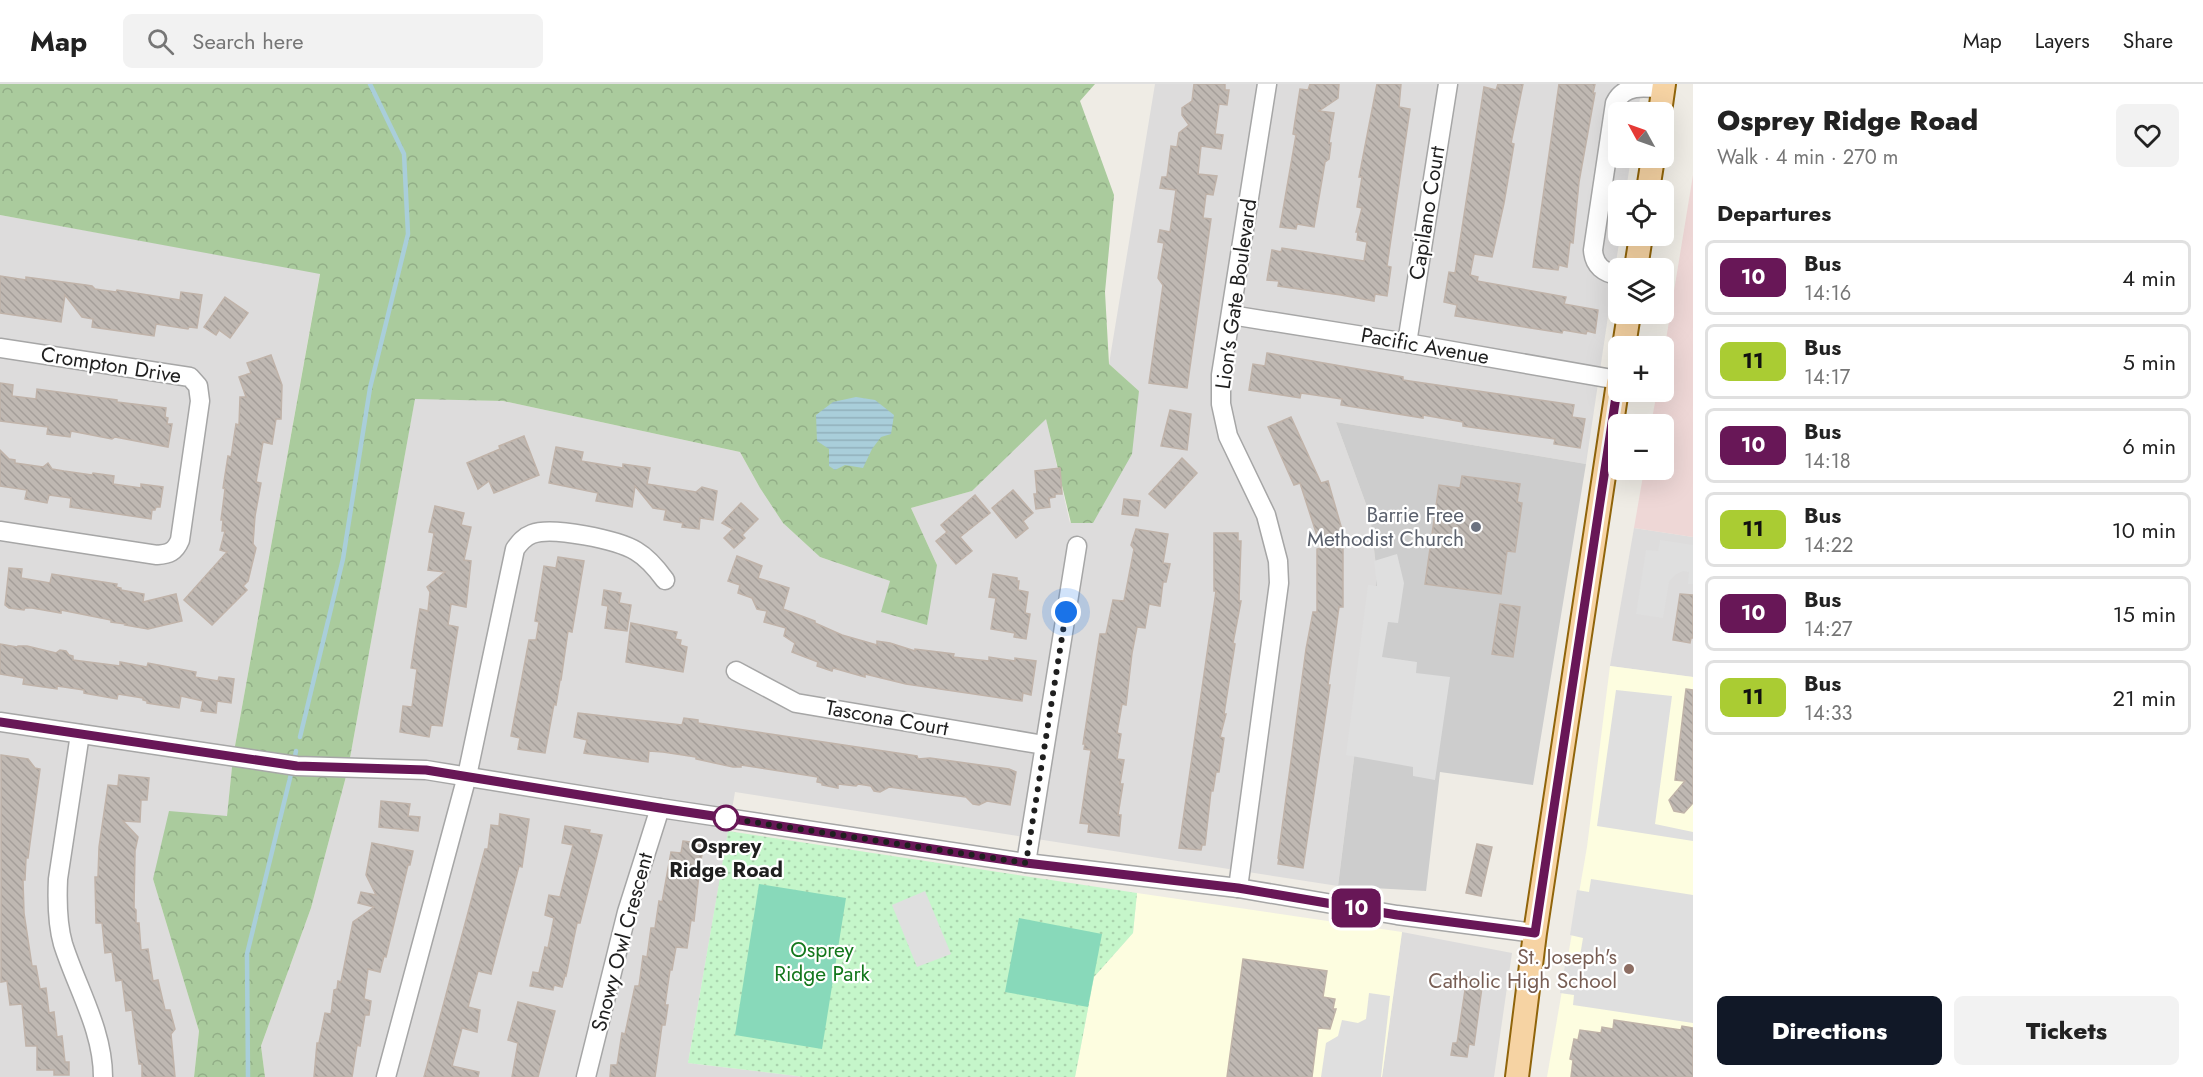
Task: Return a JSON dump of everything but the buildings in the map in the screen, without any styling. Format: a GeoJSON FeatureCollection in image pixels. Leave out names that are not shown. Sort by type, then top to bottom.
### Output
{"type":"FeatureCollection","features":[{"type":"Feature","properties":{"kind":"main road"},"geometry":{"type":"LineString","coordinates":[[1662,102],[1664,87]]}},
{"type":"Feature","properties":{"kind":"main road"},"geometry":{"type":"LineString","coordinates":[[1517,1077],[1535,933],[1615,402]]}},
{"type":"Feature","properties":{"kind":"street","name":"Lion's Gate Boulevard"},"geometry":{"type":"LineString","coordinates":[[1238,888],[1279,583],[1278,561],[1266,515],[1228,436],[1221,404],[1221,375],[1267,84]]}},
{"type":"Feature","properties":{"kind":"street","name":"Capilano Court"},"geometry":{"type":"LineString","coordinates":[[1407,343],[1448,84]]}},
{"type":"Feature","properties":{"kind":"street"},"geometry":{"type":"LineString","coordinates":[[1608,272],[1598,266],[1593,250],[1615,103],[1620,94],[1632,87],[1664,87]]}},
{"type":"Feature","properties":{"kind":"street","name":"Pacific Avenue"},"geometry":{"type":"LineString","coordinates":[[1231,315],[1407,343],[1608,379]]}},
{"type":"Feature","properties":{"kind":"street","name":"Crompton Drive"},"geometry":{"type":"LineString","coordinates":[[0,348],[190,377],[198,386],[200,401],[180,540],[177,548],[169,554],[157,555],[0,531]]}},
{"type":"Feature","properties":{"kind":"street"},"geometry":{"type":"LineString","coordinates":[[386,1077],[467,776],[515,549],[522,539],[533,533],[548,531],[609,540],[638,552],[665,580]]}},
{"type":"Feature","properties":{"kind":"street"},"geometry":{"type":"LineString","coordinates":[[1026,863],[1077,546]]}},
{"type":"Feature","properties":{"kind":"street","name":"Tascona Court"},"geometry":{"type":"LineString","coordinates":[[736,671],[796,703],[1044,744]]}},
{"type":"Feature","properties":{"kind":"street"},"geometry":{"type":"LineString","coordinates":[[0,722],[297,766],[348,769],[406,768],[467,776],[660,808],[1026,863],[1238,888],[1397,915],[1535,933]]}},
{"type":"Feature","properties":{"kind":"street"},"geometry":{"type":"LineString","coordinates":[[80,734],[58,879],[57,903],[63,943],[99,1041],[103,1077]]}},
{"type":"Feature","properties":{"kind":"street","name":"Snowy Owl Crescent"},"geometry":{"type":"LineString","coordinates":[[586,1077],[627,912],[660,808]]}},
{"type":"Feature","properties":{"kind":"shaded area"},"geometry":{"type":"Polygon","coordinates":[[[1155,84],[1642,84],[1639,102],[1608,102],[1608,168],[1629,168],[1628,180],[1608,180],[1608,246],[1619,246],[1617,258],[1608,258],[1608,316],[1586,464],[1336,422],[1370,515],[1377,575],[1338,886],[735,792],[688,1063],[805,1077],[265,1077],[261,1046],[311,908],[348,769],[415,398],[503,401],[740,452],[783,523],[820,557],[890,581],[937,565],[911,508],[972,491],[1046,418],[1070,523],[1139,391],[1109,364],[1155,84]]]}},
{"type":"Feature","properties":{"kind":"shaded area"},"geometry":{"type":"Polygon","coordinates":[[[1693,175],[1693,537],[1634,528],[1642,480],[1674,480],[1674,414],[1653,414],[1655,402],[1674,402],[1674,336],[1667,336],[1669,324],[1674,324],[1674,291],[1693,175]]]}},
{"type":"Feature","properties":{"kind":"shaded area"},"geometry":{"type":"Polygon","coordinates":[[[0,215],[320,273],[233,757],[227,817],[153,879],[199,1031],[194,1077],[0,1077],[0,215]]]}},
{"type":"Feature","properties":{"kind":"shaded area"},"geometry":{"type":"Polygon","coordinates":[[[1336,422],[1586,464],[1533,785],[1440,772],[1426,891],[1338,886],[1377,575],[1370,515],[1336,422]]]}},
{"type":"Feature","properties":{"kind":"shaded area"},"geometry":{"type":"Polygon","coordinates":[[[1634,528],[1693,537],[1693,677],[1610,666],[1634,528]]]}},
{"type":"Feature","properties":{"kind":"shaded area"},"geometry":{"type":"Polygon","coordinates":[[[1660,540],[1693,545],[1693,584],[1688,584],[1689,572],[1683,571],[1675,575],[1669,582],[1663,618],[1636,614],[1646,550],[1658,551],[1660,540]]]}},
{"type":"Feature","properties":{"kind":"shaded area"},"geometry":{"type":"Polygon","coordinates":[[[1397,554],[1404,583],[1398,623],[1388,622],[1382,657],[1417,662],[1416,673],[1450,677],[1435,780],[1413,776],[1413,767],[1346,755],[1368,585],[1377,586],[1374,561],[1397,554]]]}},
{"type":"Feature","properties":{"kind":"shaded area","name":"St. Joseph's Catholic High School"},"geometry":{"type":"Polygon","coordinates":[[[1610,666],[1693,677],[1693,1077],[1547,1077],[1587,847],[1610,666]]]}},
{"type":"Feature","properties":{"kind":"shaded area"},"geometry":{"type":"Polygon","coordinates":[[[1616,690],[1672,696],[1655,824],[1693,832],[1693,841],[1597,826],[1616,690]]]}},
{"type":"Feature","properties":{"kind":"shaded area"},"geometry":{"type":"Polygon","coordinates":[[[1591,879],[1693,895],[1693,1023],[1573,1005],[1574,995],[1560,993],[1566,960],[1579,962],[1583,938],[1570,935],[1577,890],[1589,892],[1591,879]]]}},
{"type":"Feature","properties":{"kind":"shaded area"},"geometry":{"type":"Polygon","coordinates":[[[925,891],[951,954],[917,967],[892,905],[925,891]]]}},
{"type":"Feature","properties":{"kind":"shaded area"},"geometry":{"type":"Polygon","coordinates":[[[1137,893],[1402,932],[1382,1077],[1075,1077],[1094,977],[1133,933],[1137,893]]]}},
{"type":"Feature","properties":{"kind":"shaded area"},"geometry":{"type":"Polygon","coordinates":[[[1402,932],[1512,953],[1494,1077],[1382,1077],[1402,932]]]}},
{"type":"Feature","properties":{"kind":"shaded area"},"geometry":{"type":"Polygon","coordinates":[[[1369,993],[1390,996],[1381,1077],[1321,1077],[1326,1043],[1338,1036],[1342,1020],[1358,1023],[1366,1019],[1369,993]]]}},
{"type":"Feature","properties":{"kind":"green space"},"geometry":{"type":"Polygon","coordinates":[[[0,84],[1095,84],[1080,101],[1114,195],[1105,292],[1109,364],[1139,391],[1132,454],[1093,523],[1071,523],[1046,419],[972,491],[911,508],[937,565],[927,625],[881,612],[890,581],[820,557],[783,523],[740,452],[503,401],[415,399],[348,769],[311,908],[261,1046],[265,1077],[194,1077],[199,1031],[153,879],[169,811],[227,816],[233,757],[320,274],[0,215],[0,84]]]}},
{"type":"Feature","properties":{"kind":"green space","name":"Osprey Ridge Park"},"geometry":{"type":"Polygon","coordinates":[[[728,831],[1137,893],[1133,933],[1094,977],[1075,1077],[805,1077],[688,1063],[728,831]]]}},
{"type":"Feature","properties":{"kind":"green space"},"geometry":{"type":"Polygon","coordinates":[[[759,884],[846,898],[822,1049],[735,1035],[759,884]]]}},
{"type":"Feature","properties":{"kind":"green space"},"geometry":{"type":"Polygon","coordinates":[[[1019,918],[1102,934],[1088,1007],[1005,992],[1019,918]]]}},
{"type":"Feature","properties":{"kind":"water"},"geometry":{"type":"Polygon","coordinates":[[[856,397],[875,400],[894,415],[891,434],[881,437],[863,468],[845,465],[835,470],[829,466],[829,449],[817,441],[816,415],[833,402],[856,397]]]}},
{"type":"Feature","properties":{"kind":"waterway"},"geometry":{"type":"LineString","coordinates":[[300,737],[343,559],[370,388],[408,234],[404,154],[370,84]]}},
{"type":"Feature","properties":{"kind":"waterway"},"geometry":{"type":"LineString","coordinates":[[294,762],[296,751]]}},
{"type":"Feature","properties":{"kind":"waterway"},"geometry":{"type":"LineString","coordinates":[[248,1077],[247,954],[292,770]]}},
{"type":"Feature","properties":{"kind":"bus line","name":"10"},"geometry":{"type":"LineString","coordinates":[[0,722],[297,766],[426,770],[1026,863],[1238,888],[1397,915],[1535,933],[1615,402]]}},
{"type":"Feature","properties":{"kind":"place","name":"Barrie Free Methodist Church"},"geometry":{"type":"Point","coordinates":[1476,527]}},
{"type":"Feature","properties":{"kind":"place","name":"Osprey Ridge Road"},"geometry":{"type":"Point","coordinates":[726,818]}},
{"type":"Feature","properties":{"kind":"place","name":"St. Joseph's Catholic High School"},"geometry":{"type":"Point","coordinates":[1629,969]}},
{"type":"Feature","properties":{"kind":"route"},"geometry":{"type":"LineString","coordinates":[[726,818],[1026,863],[1066,612]]}}]}
